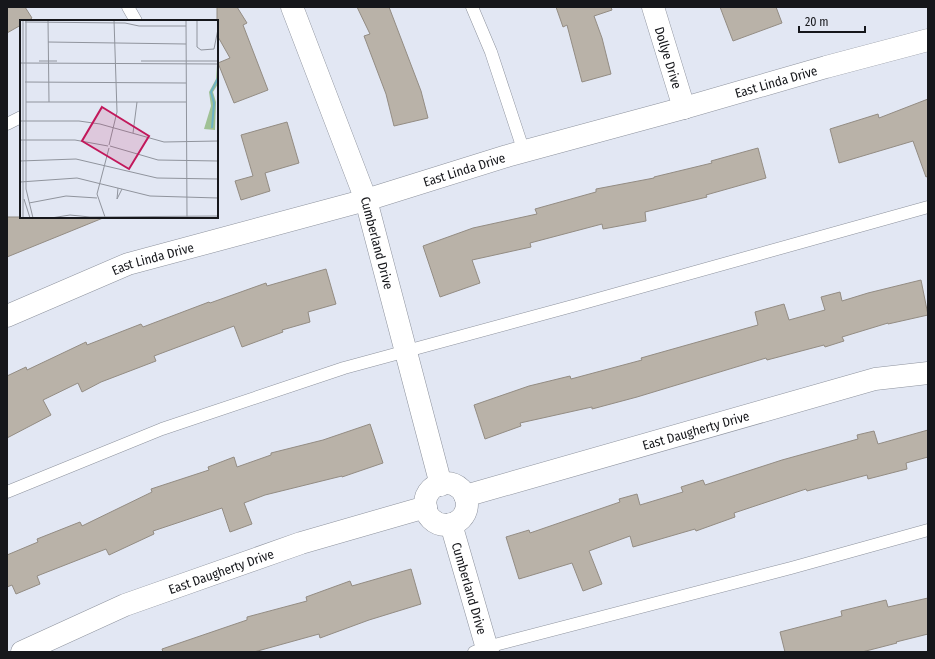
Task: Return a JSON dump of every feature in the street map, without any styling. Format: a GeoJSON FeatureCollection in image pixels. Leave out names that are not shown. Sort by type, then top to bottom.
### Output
{"type":"FeatureCollection","features":[{"type":"Feature","properties":{"kind":"street","name":"Cumberland Drive"},"geometry":{"type":"LineString","coordinates":[[292,7],[366,200],[441,485]]}},
{"type":"Feature","properties":{"kind":"street","name":"Dollye Drive"},"geometry":{"type":"LineString","coordinates":[[653,7],[684,108]]}},
{"type":"Feature","properties":{"kind":"street","name":"East Linda Drive"},"geometry":{"type":"LineString","coordinates":[[7,316],[128,264],[366,200],[524,152],[826,67],[928,40]]}},
{"type":"Feature","properties":{"kind":"street","name":"East Daugherty Drive"},"geometry":{"type":"LineString","coordinates":[[465,496],[875,379],[928,373]]}},
{"type":"Feature","properties":{"kind":"street"},"geometry":{"type":"LineString","coordinates":[[452,484],[459,487],[463,490],[465,496],[467,501],[466,512],[462,517],[451,524],[441,525],[436,523],[431,518],[426,507],[427,496],[434,487],[441,485],[452,484]]}},
{"type":"Feature","properties":{"kind":"street","name":"East Daugherty Drive"},"geometry":{"type":"LineString","coordinates":[[22,652],[124,605],[301,543],[426,507]]}},
{"type":"Feature","properties":{"kind":"street","name":"Cumberland Drive"},"geometry":{"type":"LineString","coordinates":[[451,524],[483,650]]}},
{"type":"Feature","properties":{"kind":"lane"},"geometry":{"type":"LineString","coordinates":[[128,7],[135,20]]}},
{"type":"Feature","properties":{"kind":"lane"},"geometry":{"type":"LineString","coordinates":[[472,7],[491,52],[524,152]]}},
{"type":"Feature","properties":{"kind":"lane"},"geometry":{"type":"LineString","coordinates":[[7,124],[20,118]]}},
{"type":"Feature","properties":{"kind":"lane"},"geometry":{"type":"LineString","coordinates":[[7,492],[162,429],[344,368],[928,207]]}},
{"type":"Feature","properties":{"kind":"lane"},"geometry":{"type":"LineString","coordinates":[[483,650],[928,530]]}},
{"type":"Feature","properties":{"kind":"building"},"geometry":{"type":"Polygon","coordinates":[[[7,7],[25,7],[32,18],[29,20],[20,20],[20,26],[7,33],[7,7]]]}},
{"type":"Feature","properties":{"kind":"building"},"geometry":{"type":"Polygon","coordinates":[[[217,7],[237,7],[247,23],[243,25],[268,90],[234,103],[218,63],[230,58],[218,37],[217,7]]]}},
{"type":"Feature","properties":{"kind":"building"},"geometry":{"type":"Polygon","coordinates":[[[357,7],[389,7],[421,91],[428,118],[394,126],[386,94],[364,36],[370,34],[357,7]]]}},
{"type":"Feature","properties":{"kind":"building"},"geometry":{"type":"Polygon","coordinates":[[[556,7],[611,7],[612,10],[594,16],[602,38],[611,74],[582,82],[567,25],[563,27],[556,7]]]}},
{"type":"Feature","properties":{"kind":"building"},"geometry":{"type":"Polygon","coordinates":[[[720,7],[776,7],[782,23],[733,41],[720,7]]]}},
{"type":"Feature","properties":{"kind":"building"},"geometry":{"type":"Polygon","coordinates":[[[928,99],[928,176],[926,177],[913,141],[839,163],[830,129],[878,114],[879,118],[928,99]]]}},
{"type":"Feature","properties":{"kind":"building"},"geometry":{"type":"Polygon","coordinates":[[[287,122],[299,163],[265,173],[270,191],[241,200],[235,181],[253,176],[241,135],[287,122]]]}},
{"type":"Feature","properties":{"kind":"building"},"geometry":{"type":"Polygon","coordinates":[[[758,148],[766,178],[706,195],[707,197],[645,212],[646,221],[603,229],[602,224],[530,243],[531,247],[472,260],[480,283],[440,297],[423,246],[473,228],[537,214],[535,209],[596,192],[596,189],[654,178],[712,163],[711,161],[758,148]]]}},
{"type":"Feature","properties":{"kind":"building"},"geometry":{"type":"Polygon","coordinates":[[[7,217],[103,218],[7,257],[7,217]]]}},
{"type":"Feature","properties":{"kind":"building"},"geometry":{"type":"Polygon","coordinates":[[[326,269],[336,304],[308,312],[310,322],[282,330],[283,332],[242,347],[234,326],[154,356],[156,361],[101,382],[82,392],[78,383],[43,400],[51,415],[7,438],[7,376],[26,367],[27,370],[86,342],[87,345],[141,324],[143,327],[209,302],[210,303],[266,283],[267,286],[326,269]]]}},
{"type":"Feature","properties":{"kind":"building"},"geometry":{"type":"Polygon","coordinates":[[[921,280],[928,315],[888,323],[842,337],[844,341],[825,347],[824,345],[767,360],[766,358],[592,409],[592,407],[520,423],[521,426],[485,439],[474,405],[529,386],[570,376],[571,379],[642,360],[641,358],[758,325],[755,312],[784,304],[789,320],[825,310],[821,297],[840,292],[842,301],[921,280]]]}},
{"type":"Feature","properties":{"kind":"building"},"geometry":{"type":"Polygon","coordinates":[[[370,424],[383,463],[342,477],[265,495],[244,503],[252,524],[230,532],[222,508],[153,531],[154,534],[109,555],[106,549],[37,576],[40,584],[16,594],[12,585],[7,587],[7,555],[38,542],[37,539],[80,522],[82,526],[152,492],[151,489],[209,470],[208,467],[234,457],[237,467],[271,455],[271,453],[323,440],[370,424]]]}},
{"type":"Feature","properties":{"kind":"building"},"geometry":{"type":"Polygon","coordinates":[[[928,430],[928,457],[906,463],[907,469],[868,479],[867,475],[807,491],[806,489],[734,513],[735,517],[696,531],[695,529],[633,547],[630,536],[589,551],[602,584],[583,591],[572,563],[519,579],[506,537],[529,530],[530,533],[620,502],[619,499],[637,494],[640,505],[683,492],[681,487],[703,480],[705,485],[782,460],[858,439],[857,435],[874,431],[878,444],[928,430]]]}},
{"type":"Feature","properties":{"kind":"building"},"geometry":{"type":"Polygon","coordinates":[[[411,569],[421,604],[369,620],[320,638],[319,634],[254,652],[163,652],[162,649],[247,620],[247,617],[307,601],[306,597],[350,581],[352,586],[411,569]]]}},
{"type":"Feature","properties":{"kind":"building"},"geometry":{"type":"Polygon","coordinates":[[[928,598],[928,634],[862,652],[785,652],[780,632],[842,616],[841,611],[886,600],[888,607],[928,598]]]}}]}
